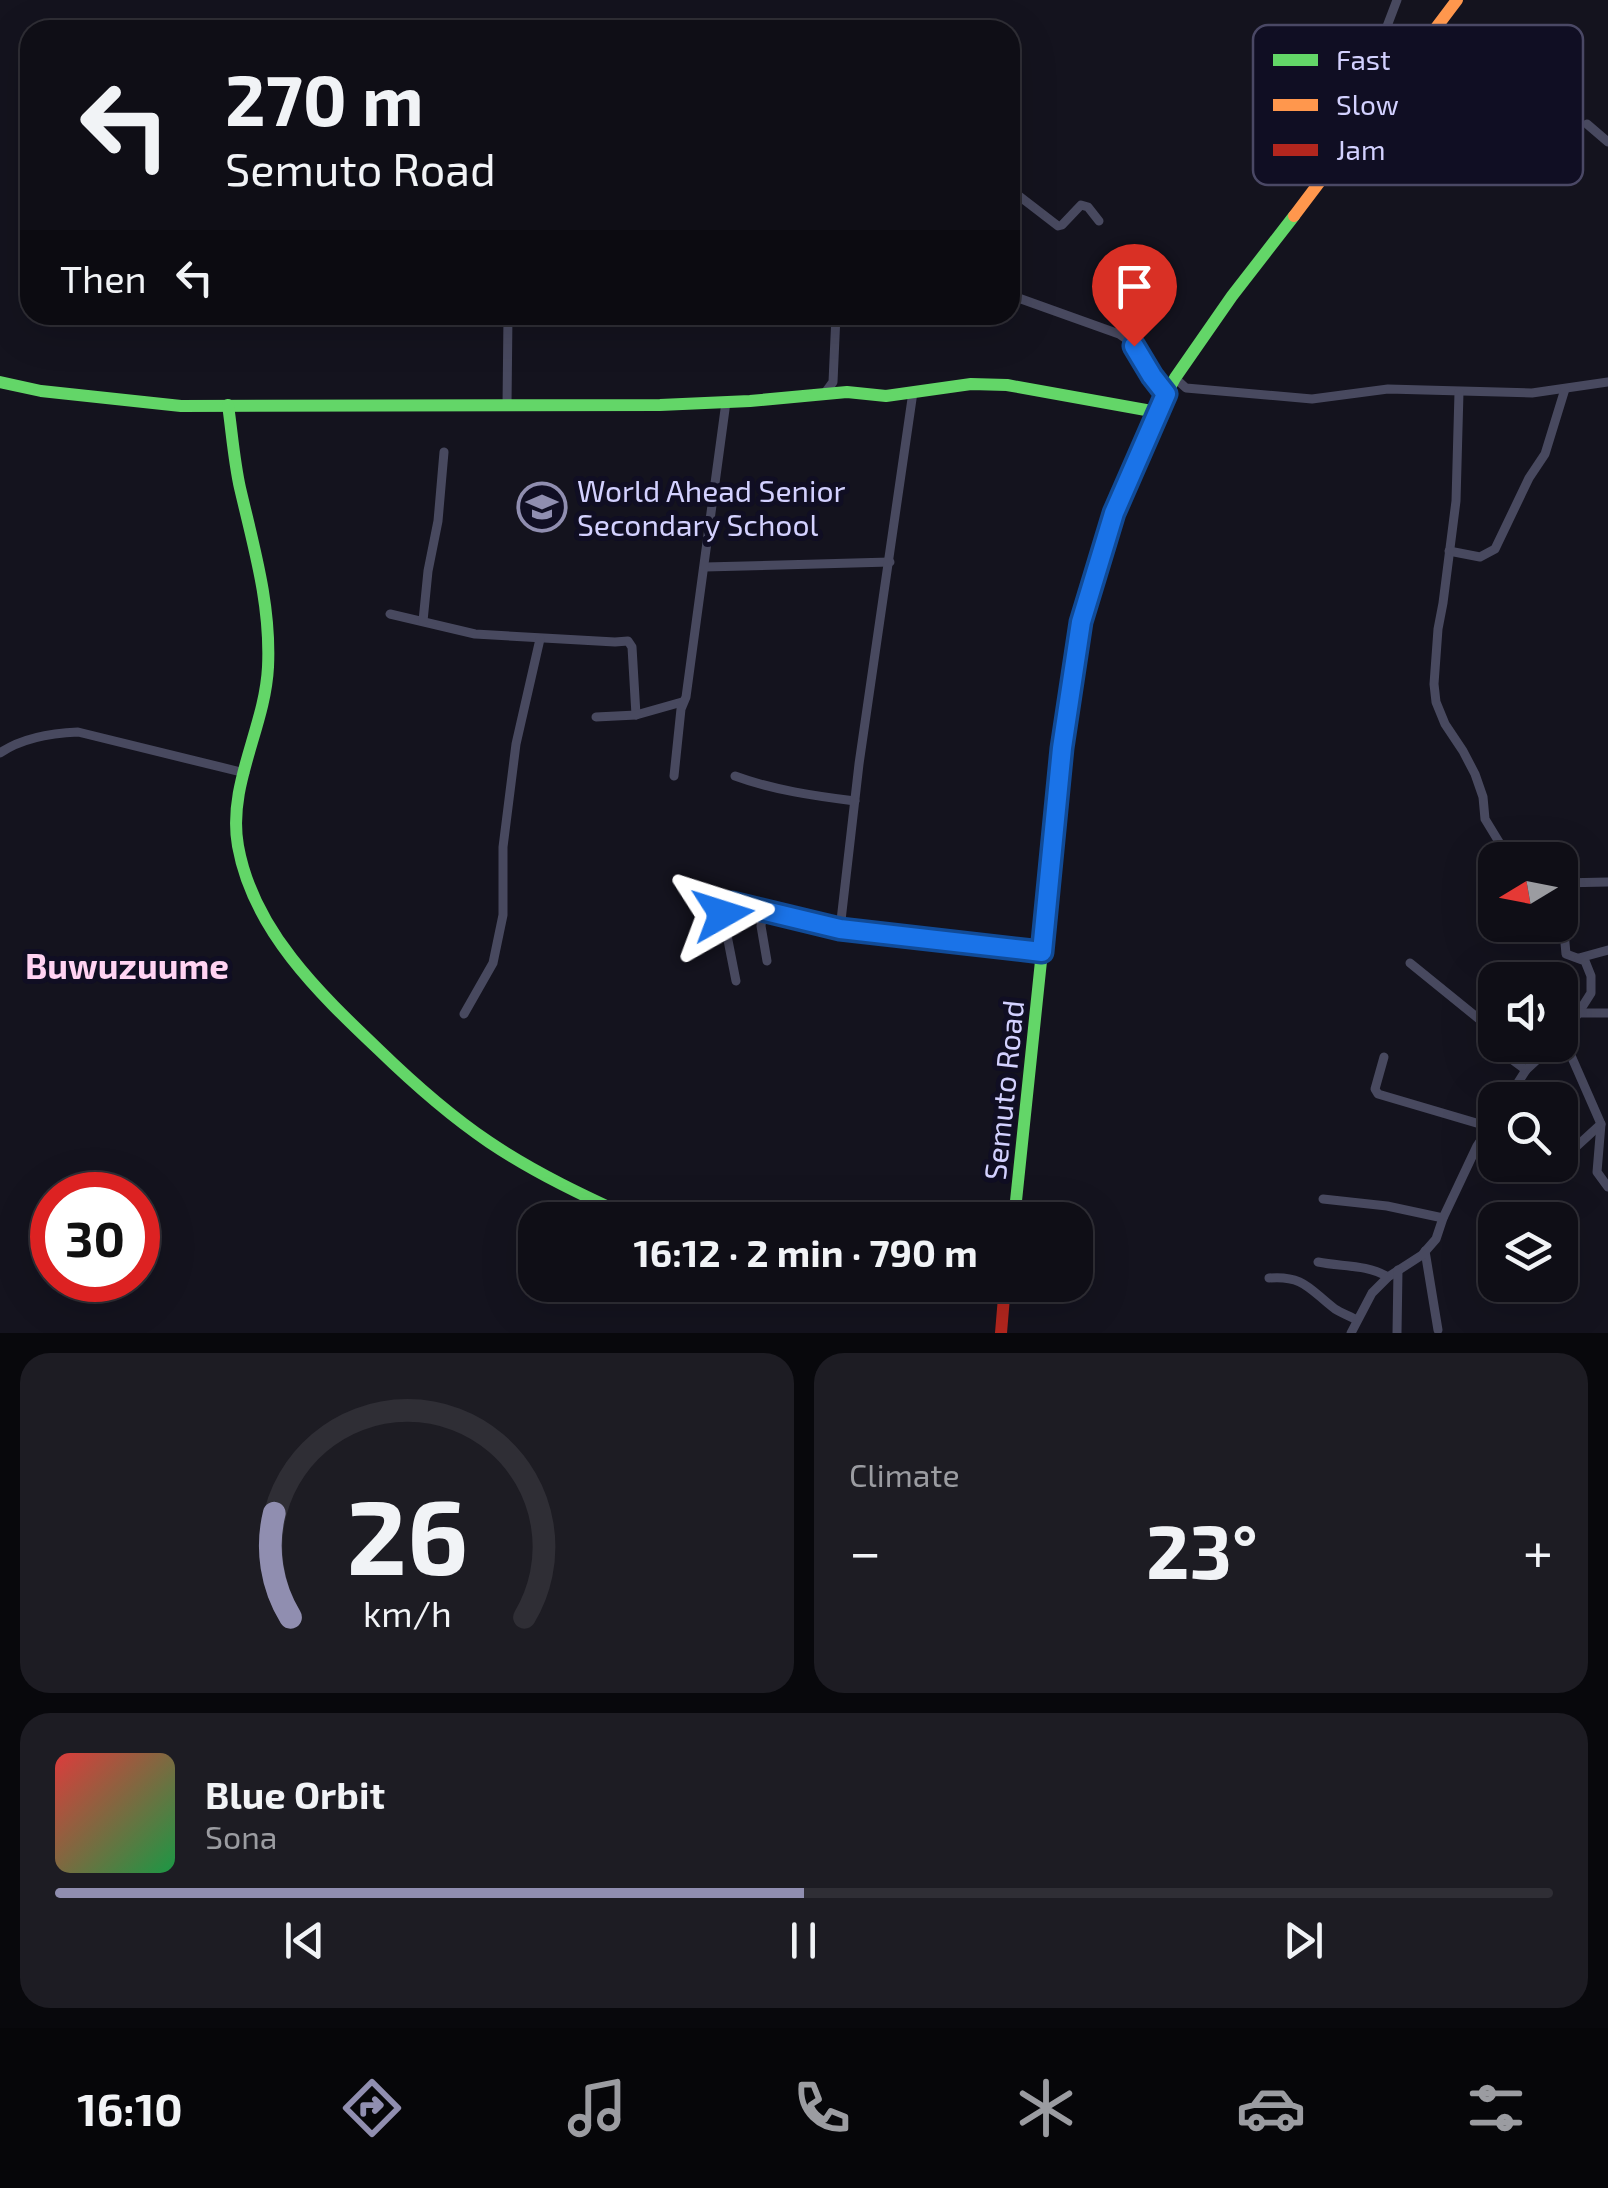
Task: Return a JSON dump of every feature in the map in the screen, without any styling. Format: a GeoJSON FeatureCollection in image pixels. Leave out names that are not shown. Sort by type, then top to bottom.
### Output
{"type":"FeatureCollection","features":[{"type":"Feature","properties":{"kind":"street"},"geometry":{"type":"LineString","coordinates":[[1387,25],[1397,0]]}},
{"type":"Feature","properties":{"kind":"street","name":"Semuto Road"},"geometry":{"type":"LineString","coordinates":[[1437,25],[1457,0]]}},
{"type":"Feature","properties":{"kind":"street"},"geometry":{"type":"LineString","coordinates":[[1587,124],[1608,142]]}},
{"type":"Feature","properties":{"kind":"street","name":"Semuto Road"},"geometry":{"type":"LineString","coordinates":[[1016,1202],[1061,762],[1081,622],[1114,513],[1166,394],[1232,296],[1319,185]]}},
{"type":"Feature","properties":{"kind":"street"},"geometry":{"type":"LineString","coordinates":[[1020,197],[1058,226],[1081,206],[1088,206],[1099,220]]}},
{"type":"Feature","properties":{"kind":"street"},"geometry":{"type":"LineString","coordinates":[[1020,298],[1119,334],[1141,355],[1166,394]]}},
{"type":"Feature","properties":{"kind":"street"},"geometry":{"type":"LineString","coordinates":[[507,405],[508,325]]}},
{"type":"Feature","properties":{"kind":"street"},"geometry":{"type":"LineString","coordinates":[[825,393],[832,382],[835,325]]}},
{"type":"Feature","properties":{"kind":"street"},"geometry":{"type":"LineString","coordinates":[[1176,378],[1186,388],[1312,399],[1388,389],[1517,394],[1608,382]]}},
{"type":"Feature","properties":{"kind":"street"},"geometry":{"type":"LineString","coordinates":[[0,382],[181,406],[726,402],[847,392],[886,396],[971,384],[1007,384],[1157,412]]}},
{"type":"Feature","properties":{"kind":"street"},"geometry":{"type":"LineString","coordinates":[[1449,552],[1480,557],[1495,550],[1529,478],[1546,454],[1565,389]]}},
{"type":"Feature","properties":{"kind":"street"},"geometry":{"type":"LineString","coordinates":[[840,929],[913,392]]}},
{"type":"Feature","properties":{"kind":"street"},"geometry":{"type":"LineString","coordinates":[[1459,392],[1458,476],[1434,684],[1445,724],[1475,774],[1485,819],[1499,842]]}},
{"type":"Feature","properties":{"kind":"street"},"geometry":{"type":"LineString","coordinates":[[674,776],[726,402]]}},
{"type":"Feature","properties":{"kind":"street"},"geometry":{"type":"LineString","coordinates":[[228,405],[240,490],[258,562],[269,650],[264,700],[236,808],[238,849],[258,898],[280,942],[306,979],[445,1110],[495,1146],[595,1202]]}},
{"type":"Feature","properties":{"kind":"street"},"geometry":{"type":"LineString","coordinates":[[423,621],[444,452]]}},
{"type":"Feature","properties":{"kind":"street"},"geometry":{"type":"LineString","coordinates":[[704,567],[890,562]]}},
{"type":"Feature","properties":{"kind":"street"},"geometry":{"type":"LineString","coordinates":[[390,614],[475,634],[628,641],[632,647],[636,715]]}},
{"type":"Feature","properties":{"kind":"street"},"geometry":{"type":"LineString","coordinates":[[464,1014],[493,963],[503,915],[502,847],[516,744],[540,639]]}},
{"type":"Feature","properties":{"kind":"street"},"geometry":{"type":"LineString","coordinates":[[596,717],[636,715],[682,702]]}},
{"type":"Feature","properties":{"kind":"street"},"geometry":{"type":"LineString","coordinates":[[0,753],[16,743],[78,732],[245,773]]}},
{"type":"Feature","properties":{"kind":"street"},"geometry":{"type":"LineString","coordinates":[[736,776],[824,798],[855,801]]}},
{"type":"Feature","properties":{"kind":"street"},"geometry":{"type":"LineString","coordinates":[[1578,883],[1608,882]]}},
{"type":"Feature","properties":{"kind":"street"},"geometry":{"type":"LineString","coordinates":[[736,982],[723,906],[726,903],[840,929],[1042,952]]}},
{"type":"Feature","properties":{"kind":"street"},"geometry":{"type":"LineString","coordinates":[[763,910],[761,926],[767,961]]}},
{"type":"Feature","properties":{"kind":"street"},"geometry":{"type":"LineString","coordinates":[[1565,942],[1566,954],[1585,962],[1591,976],[1591,993],[1578,1013]]}},
{"type":"Feature","properties":{"kind":"street"},"geometry":{"type":"LineString","coordinates":[[1579,958],[1608,950]]}},
{"type":"Feature","properties":{"kind":"street"},"geometry":{"type":"LineString","coordinates":[[1410,962],[1478,1018]]}},
{"type":"Feature","properties":{"kind":"street"},"geometry":{"type":"LineString","coordinates":[[1578,1013],[1608,1012]]}},
{"type":"Feature","properties":{"kind":"street"},"geometry":{"type":"LineString","coordinates":[[1384,1057],[1375,1089],[1378,1094],[1478,1119]]}},
{"type":"Feature","properties":{"kind":"street"},"geometry":{"type":"LineString","coordinates":[[1515,1062],[1526,1070]]}},
{"type":"Feature","properties":{"kind":"street"},"geometry":{"type":"LineString","coordinates":[[1518,1082],[1535,1062]]}},
{"type":"Feature","properties":{"kind":"street"},"geometry":{"type":"LineString","coordinates":[[1574,1062],[1601,1124],[1597,1172],[1608,1187]]}},
{"type":"Feature","properties":{"kind":"street"},"geometry":{"type":"LineString","coordinates":[[1578,1144],[1601,1124]]}},
{"type":"Feature","properties":{"kind":"street"},"geometry":{"type":"LineString","coordinates":[[1351,1333],[1372,1293],[1436,1239],[1478,1144]]}},
{"type":"Feature","properties":{"kind":"street"},"geometry":{"type":"LineString","coordinates":[[1323,1199],[1388,1206],[1443,1218]]}},
{"type":"Feature","properties":{"kind":"street"},"geometry":{"type":"LineString","coordinates":[[1425,1251],[1438,1330]]}},
{"type":"Feature","properties":{"kind":"street"},"geometry":{"type":"LineString","coordinates":[[1318,1262],[1351,1265],[1388,1277]]}},
{"type":"Feature","properties":{"kind":"street"},"geometry":{"type":"LineString","coordinates":[[1397,1333],[1398,1270]]}},
{"type":"Feature","properties":{"kind":"street"},"geometry":{"type":"LineString","coordinates":[[1269,1278],[1303,1282],[1336,1310],[1357,1320]]}},
{"type":"Feature","properties":{"kind":"street"},"geometry":{"type":"LineString","coordinates":[[1000,1333],[1003,1302]]}},
{"type":"Feature","properties":{"kind":"traffic: fast"},"geometry":{"type":"LineString","coordinates":[[1016,1202],[1070,683],[1088,592],[1114,513],[1175,378],[1294,216]]}},
{"type":"Feature","properties":{"kind":"traffic: fast"},"geometry":{"type":"LineString","coordinates":[[0,382],[41,391],[181,406],[660,405],[847,392],[886,396],[971,384],[1007,385],[1157,412]]}},
{"type":"Feature","properties":{"kind":"traffic: fast"},"geometry":{"type":"LineString","coordinates":[[228,405],[238,478],[264,599],[268,644],[265,690],[242,779],[236,823],[246,877],[258,905],[292,958],[333,1005],[446,1110],[524,1164],[599,1202]]}},
{"type":"Feature","properties":{"kind":"traffic: slow"},"geometry":{"type":"LineString","coordinates":[[1438,25],[1457,0]]}},
{"type":"Feature","properties":{"kind":"traffic: slow"},"geometry":{"type":"LineString","coordinates":[[1294,216],[1317,185]]}},
{"type":"Feature","properties":{"kind":"traffic: jam"},"geometry":{"type":"LineString","coordinates":[[1001,1333],[1004,1302]]}},
{"type":"Feature","properties":{"kind":"place","name":"World Ahead Senior Secondary School"},"geometry":{"type":"Point","coordinates":[542,507]}},
{"type":"Feature","properties":{"kind":"district","name":"Buwuzuume"},"geometry":{"type":"Point","coordinates":[127,965]}},
{"type":"Feature","properties":{"kind":"route"},"geometry":{"type":"LineString","coordinates":[[723,914],[723,906],[732,903],[840,929],[1042,952],[1062,748],[1081,622],[1114,513],[1166,394],[1134,346]]}}]}
